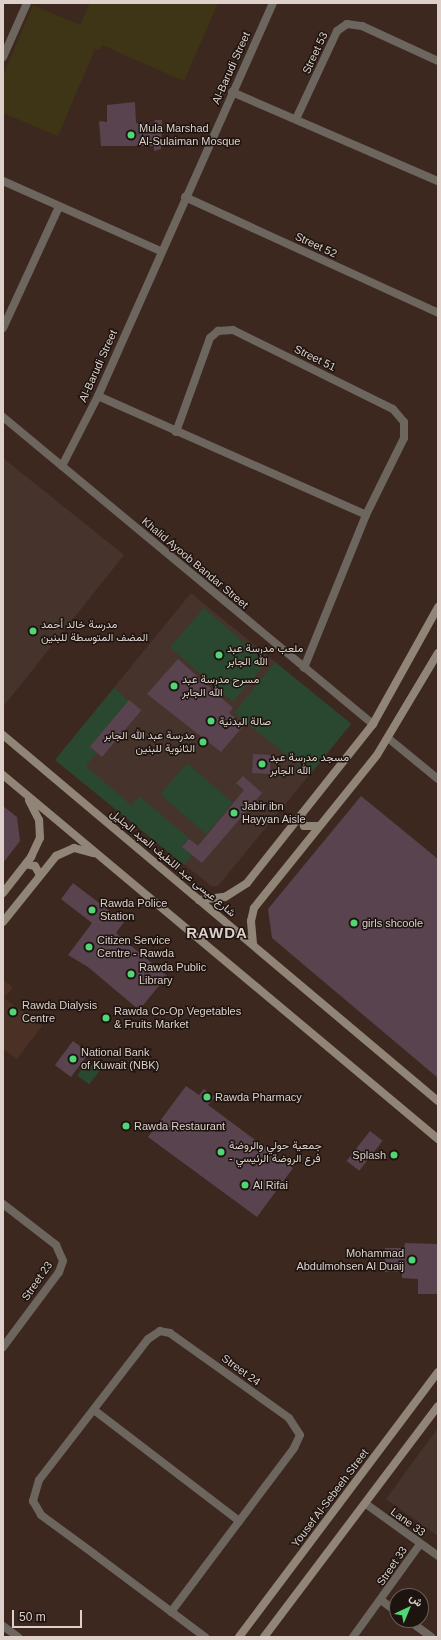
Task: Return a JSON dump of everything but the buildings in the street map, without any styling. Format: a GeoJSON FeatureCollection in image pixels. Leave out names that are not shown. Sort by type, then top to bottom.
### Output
{"type":"FeatureCollection","features":[{"type":"Feature","properties":{"kind":"street"},"geometry":{"type":"LineString","coordinates":[[3,57],[27,3]]}},
{"type":"Feature","properties":{"kind":"street","name":"Al-Barudi Street"},"geometry":{"type":"LineString","coordinates":[[62,466],[98,396],[160,251],[273,3]]}},
{"type":"Feature","properties":{"kind":"street","name":"Street 53"},"geometry":{"type":"LineString","coordinates":[[296,119],[337,32],[347,24],[362,26],[438,61]]}},
{"type":"Feature","properties":{"kind":"street"},"geometry":{"type":"LineString","coordinates":[[232,92],[438,181]]}},
{"type":"Feature","properties":{"kind":"street"},"geometry":{"type":"LineString","coordinates":[[3,181],[160,251]]}},
{"type":"Feature","properties":{"kind":"street","name":"Street 52"},"geometry":{"type":"LineString","coordinates":[[185,198],[438,314]]}},
{"type":"Feature","properties":{"kind":"street"},"geometry":{"type":"LineString","coordinates":[[3,328],[59,207]]}},
{"type":"Feature","properties":{"kind":"street","name":"Street 51"},"geometry":{"type":"LineString","coordinates":[[176,432],[210,338],[218,331],[233,330],[393,409],[404,422],[404,438],[366,515],[304,668]]}},
{"type":"Feature","properties":{"kind":"street"},"geometry":{"type":"LineString","coordinates":[[98,396],[176,432],[366,515]]}},
{"type":"Feature","properties":{"kind":"street","name":"Khalid Ayoob Bandar Street"},"geometry":{"type":"LineString","coordinates":[[3,417],[373,724]]}},
{"type":"Feature","properties":{"kind":"street"},"geometry":{"type":"LineString","coordinates":[[199,900],[215,900],[236,892],[301,815],[373,724],[438,606]]}},
{"type":"Feature","properties":{"kind":"street"},"geometry":{"type":"LineString","coordinates":[[253,944],[251,921],[254,908],[388,738],[438,653]]}},
{"type":"Feature","properties":{"kind":"street","name":"شارع عيسى عبد اللطيف العبد الجليل"},"geometry":{"type":"LineString","coordinates":[[3,734],[438,1101]]}},
{"type":"Feature","properties":{"kind":"street"},"geometry":{"type":"LineString","coordinates":[[388,738],[438,779]]}},
{"type":"Feature","properties":{"kind":"street"},"geometry":{"type":"LineString","coordinates":[[3,775],[438,1139]]}},
{"type":"Feature","properties":{"kind":"street"},"geometry":{"type":"LineString","coordinates":[[3,893],[26,864],[37,845],[40,826],[34,807],[21,790]]}},
{"type":"Feature","properties":{"kind":"street"},"geometry":{"type":"LineString","coordinates":[[301,815],[304,826],[318,826]]}},
{"type":"Feature","properties":{"kind":"street"},"geometry":{"type":"LineString","coordinates":[[3,922],[52,860],[69,849],[79,849],[101,856]]}},
{"type":"Feature","properties":{"kind":"street"},"geometry":{"type":"LineString","coordinates":[[26,864],[35,866],[40,875]]}},
{"type":"Feature","properties":{"kind":"street","name":"Street 23"},"geometry":{"type":"LineString","coordinates":[[3,1204],[56,1245],[63,1258],[59,1272],[4,1344]]}},
{"type":"Feature","properties":{"kind":"street","name":"Street 24"},"geometry":{"type":"LineString","coordinates":[[171,1612],[299,1441],[298,1429],[289,1418],[163,1331],[148,1339],[36,1486],[34,1506],[41,1515],[171,1612],[205,1637]]}},
{"type":"Feature","properties":{"kind":"street","name":"Yousef Al-Sebeeh Street"},"geometry":{"type":"LineString","coordinates":[[239,1637],[438,1372]]}},
{"type":"Feature","properties":{"kind":"street"},"geometry":{"type":"LineString","coordinates":[[264,1637],[366,1504],[438,1406]]}},
{"type":"Feature","properties":{"kind":"street"},"geometry":{"type":"LineString","coordinates":[[94,1410],[239,1521]]}},
{"type":"Feature","properties":{"kind":"street","name":"Lane 33"},"geometry":{"type":"LineString","coordinates":[[366,1504],[438,1556]]}},
{"type":"Feature","properties":{"kind":"street","name":"Street 33"},"geometry":{"type":"LineString","coordinates":[[353,1637],[382,1600],[420,1544]]}},
{"type":"Feature","properties":{"kind":"street","name":"Street 33"},"geometry":{"type":"LineString","coordinates":[[382,1600],[389,1606]]}},
{"type":"Feature","properties":{"kind":"street"},"geometry":{"type":"LineString","coordinates":[[3,1626],[18,1637]]}},
{"type":"Feature","properties":{"kind":"street"},"geometry":{"type":"LineString","coordinates":[[419,1628],[431,1637]]}},
{"type":"Feature","properties":{"kind":"shaded area","name":"مدرسة خالد أحمد المضف المتوسطة للبنين"},"geometry":{"type":"Polygon","coordinates":[[[3,458],[124,555],[3,707],[3,458]]]}},
{"type":"Feature","properties":{"kind":"shaded area","name":"مدرسة عبد الله الجابر الثانوية للبنين"},"geometry":{"type":"Polygon","coordinates":[[[191,593],[351,724],[218,886],[211,886],[55,760],[191,593]]]}},
{"type":"Feature","properties":{"kind":"shaded area","name":"Rawda Dialysis Centre"},"geometry":{"type":"Polygon","coordinates":[[[3,980],[13,987],[4,998],[42,1026],[17,1059],[3,1049],[3,980]]]}},
{"type":"Feature","properties":{"kind":"shaded area"},"geometry":{"type":"Polygon","coordinates":[[[438,1428],[438,1536],[386,1499],[438,1428]]]}},
{"type":"Feature","properties":{"kind":"green space","name":"ملعب مدرسة عبد الله الجابر"},"geometry":{"type":"Polygon","coordinates":[[[204,608],[267,662],[233,702],[170,647],[204,608]]]}},
{"type":"Feature","properties":{"kind":"green space"},"geometry":{"type":"Polygon","coordinates":[[[275,662],[351,724],[310,774],[234,713],[275,662]]]}},
{"type":"Feature","properties":{"kind":"green space"},"geometry":{"type":"Polygon","coordinates":[[[114,688],[129,701],[90,747],[96,753],[86,766],[131,805],[139,796],[189,838],[182,847],[192,855],[184,865],[55,760],[114,688]]]}},
{"type":"Feature","properties":{"kind":"green space"},"geometry":{"type":"Polygon","coordinates":[[[187,763],[233,803],[206,834],[160,794],[187,763]]]}},
{"type":"Feature","properties":{"kind":"green space"},"geometry":{"type":"Polygon","coordinates":[[[88,1061],[100,1070],[89,1084],[77,1075],[88,1061]]]}},
{"type":"Feature","properties":{"kind":"sand"},"geometry":{"type":"Polygon","coordinates":[[[90,3],[218,3],[184,81],[102,45],[100,50],[95,49],[58,136],[3,113],[3,75],[33,5],[80,25],[90,3]]]}},
{"type":"Feature","properties":{"kind":"place","name":"Mula Marshad Al-Sulaiman Mosque"},"geometry":{"type":"Point","coordinates":[131,135]}},
{"type":"Feature","properties":{"kind":"place","name":"مدرسة خالد أحمد المضف المتوسطة للبنين"},"geometry":{"type":"Point","coordinates":[33,631]}},
{"type":"Feature","properties":{"kind":"place","name":"ملعب مدرسة عبد الله الجابر"},"geometry":{"type":"Point","coordinates":[219,655]}},
{"type":"Feature","properties":{"kind":"place","name":"مسرح مدرسة عبد الله الجابر"},"geometry":{"type":"Point","coordinates":[174,686]}},
{"type":"Feature","properties":{"kind":"place","name":"صالة البدنية"},"geometry":{"type":"Point","coordinates":[211,721]}},
{"type":"Feature","properties":{"kind":"place","name":"مدرسة عبد الله الجابر الثانوية للبنين"},"geometry":{"type":"Point","coordinates":[203,742]}},
{"type":"Feature","properties":{"kind":"place","name":"مسجد مدرسة عبد الله الجابر"},"geometry":{"type":"Point","coordinates":[262,764]}},
{"type":"Feature","properties":{"kind":"place","name":"Jabir ibn Hayyan Aisle"},"geometry":{"type":"Point","coordinates":[234,813]}},
{"type":"Feature","properties":{"kind":"place","name":"Rawda Police Station"},"geometry":{"type":"Point","coordinates":[92,910]}},
{"type":"Feature","properties":{"kind":"place","name":"girls shcoole"},"geometry":{"type":"Point","coordinates":[354,923]}},
{"type":"Feature","properties":{"kind":"place","name":"Citizen Service Centre - Rawda"},"geometry":{"type":"Point","coordinates":[89,947]}},
{"type":"Feature","properties":{"kind":"place","name":"Rawda Public Library"},"geometry":{"type":"Point","coordinates":[131,974]}},
{"type":"Feature","properties":{"kind":"place","name":"Rawda Dialysis Centre"},"geometry":{"type":"Point","coordinates":[13,1012]}},
{"type":"Feature","properties":{"kind":"place","name":"Rawda Co-Op Vegetables & Fruits Market"},"geometry":{"type":"Point","coordinates":[106,1018]}},
{"type":"Feature","properties":{"kind":"place","name":"National Bank of Kuwait (NBK)"},"geometry":{"type":"Point","coordinates":[73,1059]}},
{"type":"Feature","properties":{"kind":"place","name":"Rawda Pharmacy"},"geometry":{"type":"Point","coordinates":[207,1097]}},
{"type":"Feature","properties":{"kind":"place","name":"Rawda Restaurant"},"geometry":{"type":"Point","coordinates":[126,1126]}},
{"type":"Feature","properties":{"kind":"place","name":"جمعية حولي والروضة - فرع الروضة الرئيسي"},"geometry":{"type":"Point","coordinates":[221,1152]}},
{"type":"Feature","properties":{"kind":"place","name":"Splash"},"geometry":{"type":"Point","coordinates":[394,1155]}},
{"type":"Feature","properties":{"kind":"place","name":"Al Rifai"},"geometry":{"type":"Point","coordinates":[245,1185]}},
{"type":"Feature","properties":{"kind":"place","name":"Mohammad Abdulmohsen Al Duaij"},"geometry":{"type":"Point","coordinates":[412,1260]}},
{"type":"Feature","properties":{"kind":"district","name":"RAWDA"},"geometry":{"type":"Point","coordinates":[217,933]}}]}
